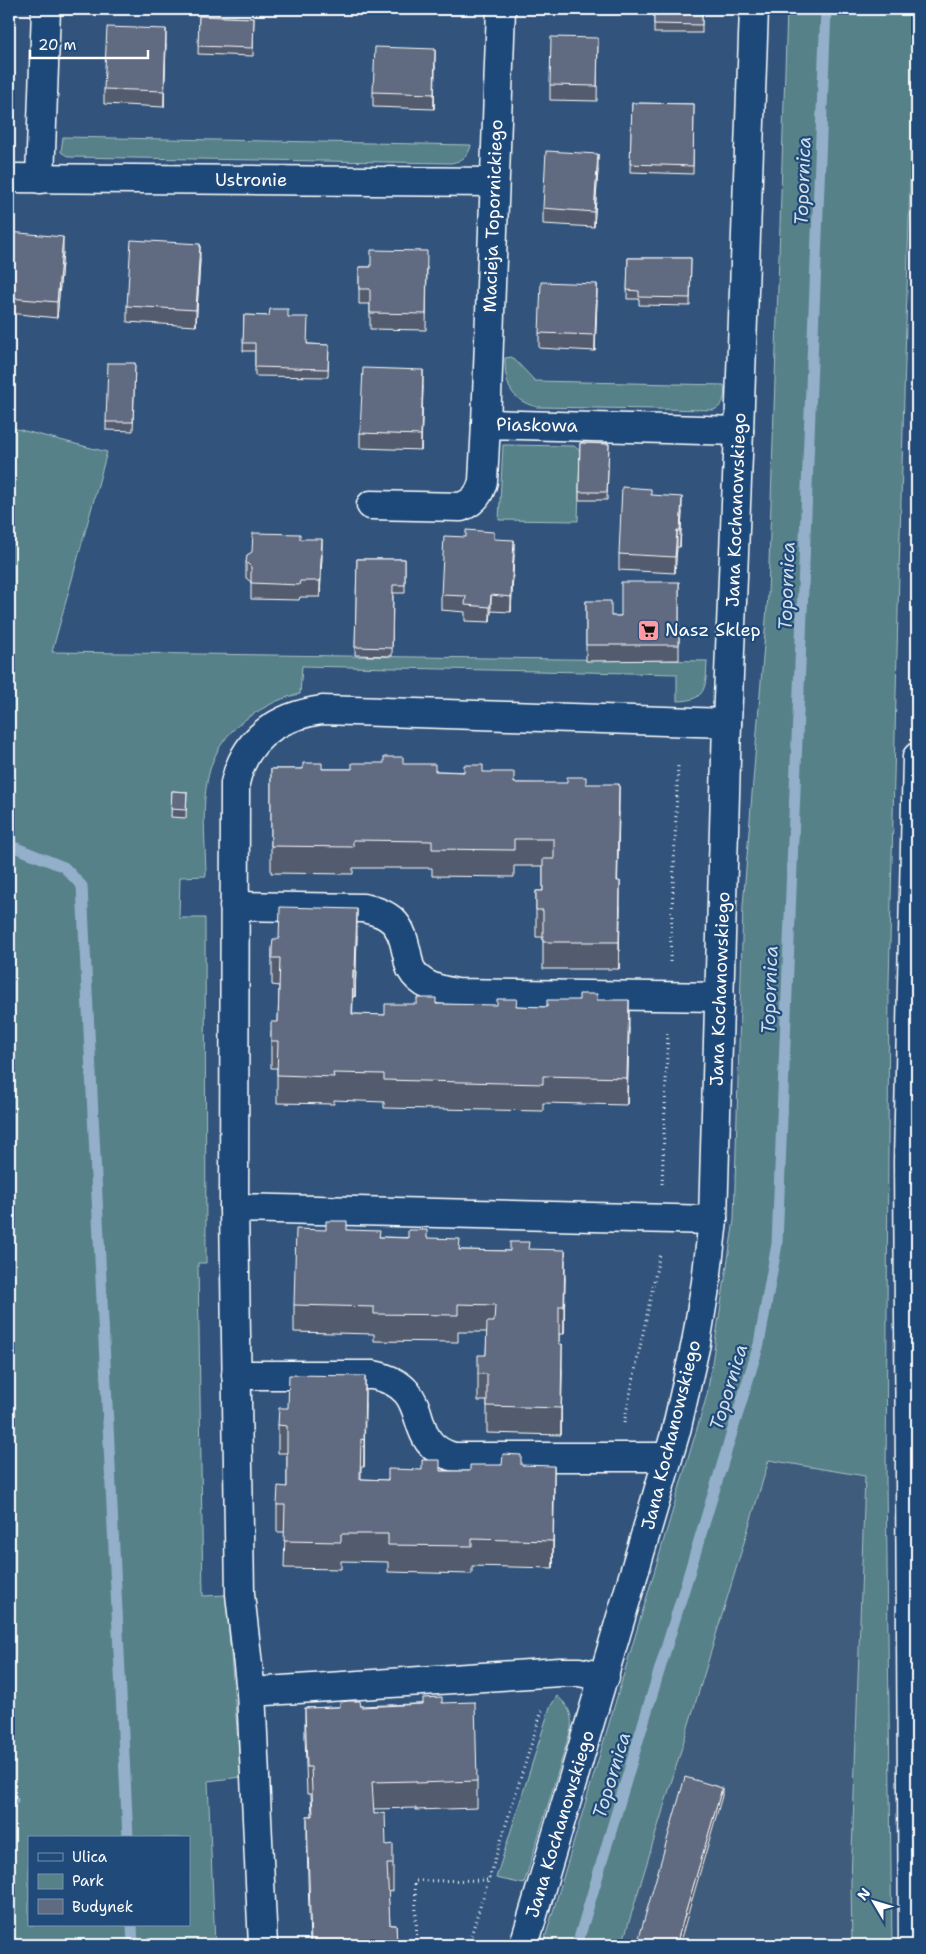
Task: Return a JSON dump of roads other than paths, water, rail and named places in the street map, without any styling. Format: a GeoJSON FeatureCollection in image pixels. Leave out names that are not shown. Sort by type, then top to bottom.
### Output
{"type":"FeatureCollection","features":[{"type":"Feature","properties":{"kind":"street"},"geometry":{"type":"LineString","coordinates":[[40,179],[46,9]]}},
{"type":"Feature","properties":{"kind":"street","name":"Macieja Topornickiego"},"geometry":{"type":"LineString","coordinates":[[486,424],[501,9]]}},
{"type":"Feature","properties":{"kind":"street","name":"Jana Kochanowskiego"},"geometry":{"type":"LineString","coordinates":[[524,1945],[605,1677],[684,1399],[706,1282],[712,1220],[727,722],[740,431],[754,9]]}},
{"type":"Feature","properties":{"kind":"street","name":"Ustronie"},"geometry":{"type":"LineString","coordinates":[[9,178],[494,182]]}},
{"type":"Feature","properties":{"kind":"street","name":"Piaskowa"},"geometry":{"type":"LineString","coordinates":[[371,505],[461,507],[468,504],[476,498],[481,490],[486,424],[740,431]]}},
{"type":"Feature","properties":{"kind":"street"},"geometry":{"type":"LineString","coordinates":[[263,1945],[251,1692],[240,1594],[234,1208],[235,784],[239,766],[247,751],[258,738],[273,727],[304,713],[322,710],[727,722]]}},
{"type":"Feature","properties":{"kind":"street"},"geometry":{"type":"LineString","coordinates":[[913,1945],[908,1162],[917,757]]}},
{"type":"Feature","properties":{"kind":"street"},"geometry":{"type":"LineString","coordinates":[[234,906],[363,908],[376,911],[389,917],[399,927],[404,938],[410,967],[416,976],[433,988],[444,991],[457,993],[720,997]]}},
{"type":"Feature","properties":{"kind":"street"},"geometry":{"type":"LineString","coordinates":[[234,1208],[712,1220]]}},
{"type":"Feature","properties":{"kind":"street"},"geometry":{"type":"LineString","coordinates":[[236,1375],[373,1375],[384,1378],[403,1388],[411,1397],[426,1440],[435,1449],[454,1457],[668,1457]]}},
{"type":"Feature","properties":{"kind":"street"},"geometry":{"type":"LineString","coordinates":[[251,1692],[560,1672],[579,1672],[605,1677]]}},
{"type":"Feature","properties":{"kind":"waterway","name":"Topornica"},"geometry":{"type":"LineString","coordinates":[[577,1945],[759,1344],[777,1244],[826,9]]}},
{"type":"Feature","properties":{"kind":"waterway"},"geometry":{"type":"LineString","coordinates":[[9,845],[64,867],[82,886],[128,1836]]}},
{"type":"Feature","properties":{"kind":"waterway"},"geometry":{"type":"LineString","coordinates":[[9,1799],[13,1800]]}},
{"type":"Feature","properties":{"kind":"waterway"},"geometry":{"type":"LineString","coordinates":[[132,1926],[133,1945]]}},
{"type":"Feature","properties":{"kind":"place","name":"Nasz Sklep"},"geometry":{"type":"Point","coordinates":[649,630]}}]}
